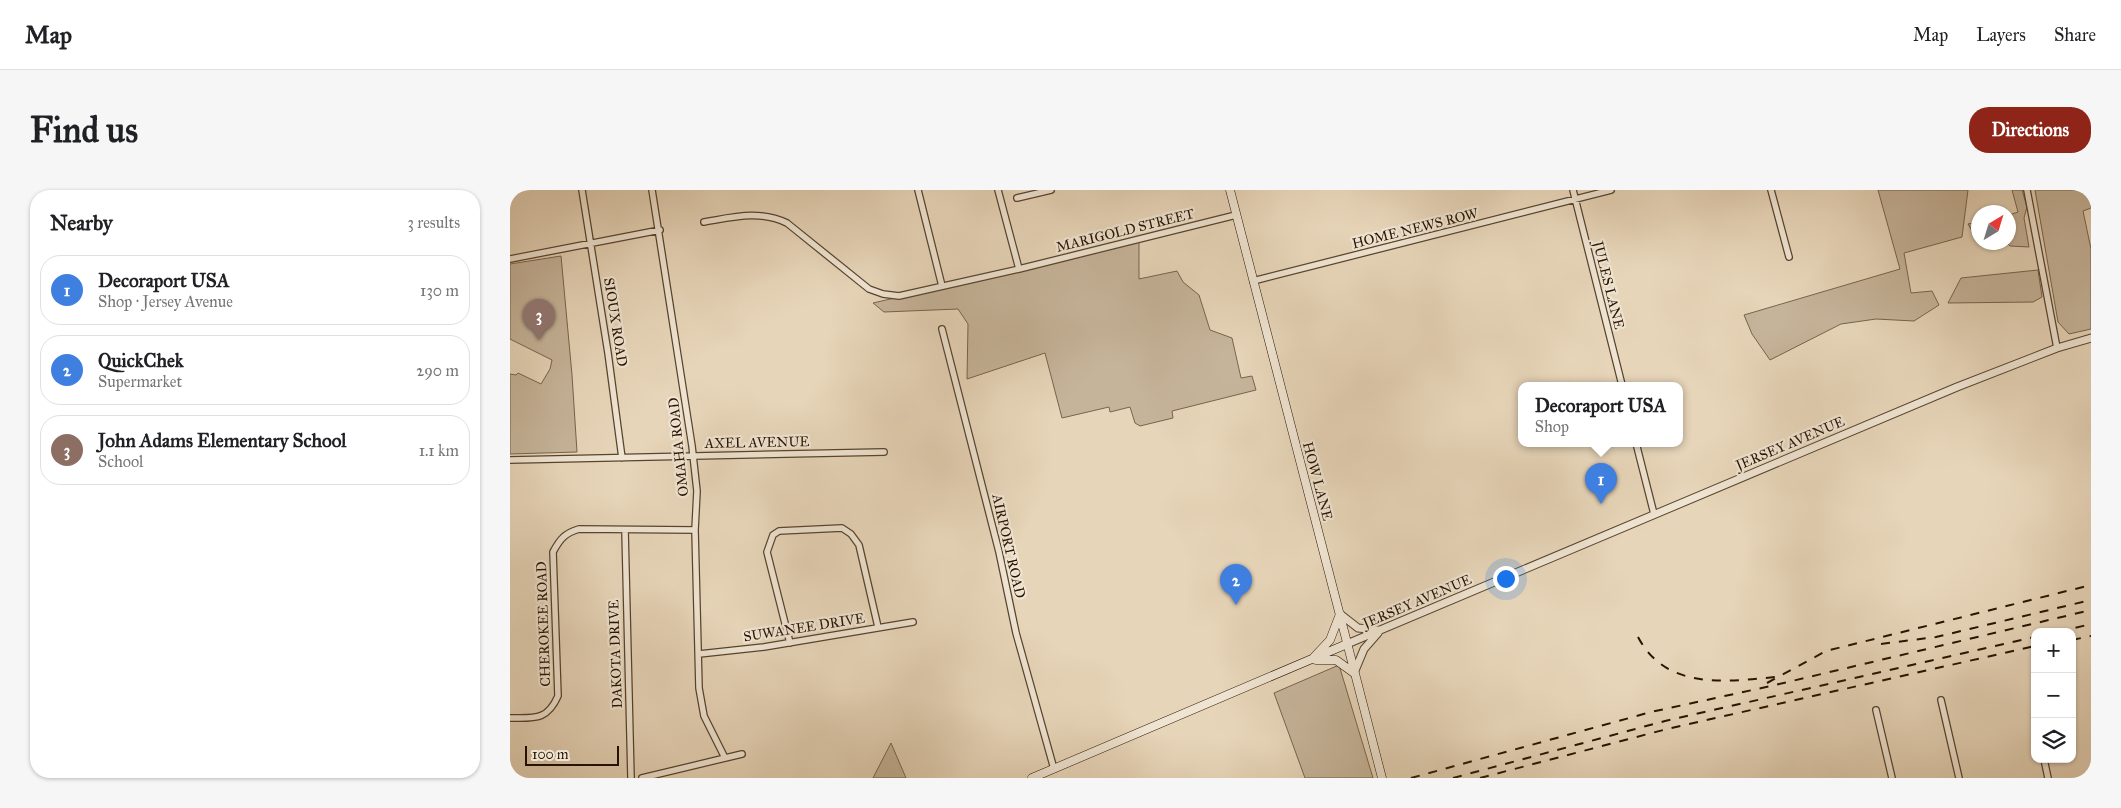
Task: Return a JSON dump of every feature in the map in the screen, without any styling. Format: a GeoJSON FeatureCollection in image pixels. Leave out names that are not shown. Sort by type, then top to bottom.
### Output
{"type":"FeatureCollection","features":[{"type":"Feature","properties":{"kind":"main road","name":"HOW LANE"},"geometry":{"type":"LineString","coordinates":[[1230,190],[1382,778]]}},
{"type":"Feature","properties":{"kind":"main road"},"geometry":{"type":"LineString","coordinates":[[1311,660],[1330,640],[1340,614]]}},
{"type":"Feature","properties":{"kind":"main road","name":"JERSEY AVENUE"},"geometry":{"type":"LineString","coordinates":[[1032,778],[1347,644]]}},
{"type":"Feature","properties":{"kind":"main road"},"geometry":{"type":"LineString","coordinates":[[1311,660],[1336,660],[1354,673]]}},
{"type":"Feature","properties":{"kind":"street","name":"SIOUX ROAD"},"geometry":{"type":"LineString","coordinates":[[582,190],[608,353],[622,458]]}},
{"type":"Feature","properties":{"kind":"street","name":"OMAHA ROAD"},"geometry":{"type":"LineString","coordinates":[[652,190],[660,230],[697,491],[695,530],[700,688],[704,716],[725,758]]}},
{"type":"Feature","properties":{"kind":"street"},"geometry":{"type":"LineString","coordinates":[[918,190],[942,286]]}},
{"type":"Feature","properties":{"kind":"street"},"geometry":{"type":"LineString","coordinates":[[998,190],[1019,269]]}},
{"type":"Feature","properties":{"kind":"street"},"geometry":{"type":"LineString","coordinates":[[1017,198],[1051,190]]}},
{"type":"Feature","properties":{"kind":"street","name":"JULES LANE"},"geometry":{"type":"LineString","coordinates":[[1573,190],[1621,382]]}},
{"type":"Feature","properties":{"kind":"street","name":"HOME NEWS ROW"},"geometry":{"type":"LineString","coordinates":[[1253,281],[1611,190]]}},
{"type":"Feature","properties":{"kind":"street"},"geometry":{"type":"LineString","coordinates":[[1771,190],[1789,257]]}},
{"type":"Feature","properties":{"kind":"street"},"geometry":{"type":"LineString","coordinates":[[2027,190],[2057,348]]}},
{"type":"Feature","properties":{"kind":"street","name":"MARIGOLD STREET"},"geometry":{"type":"LineString","coordinates":[[704,222],[745,215],[774,217],[787,224],[864,286],[883,294],[899,296],[1019,269],[1236,215]]}},
{"type":"Feature","properties":{"kind":"street"},"geometry":{"type":"LineString","coordinates":[[510,258],[660,230]]}},
{"type":"Feature","properties":{"kind":"street","name":"AIRPORT ROAD"},"geometry":{"type":"LineString","coordinates":[[942,329],[994,534],[1016,633],[1054,769]]}},
{"type":"Feature","properties":{"kind":"street","name":"JERSEY AVENUE"},"geometry":{"type":"LineString","coordinates":[[1347,644],[1956,387],[2057,348],[2091,338]]}},
{"type":"Feature","properties":{"kind":"street"},"geometry":{"type":"LineString","coordinates":[[1637,447],[1654,514]]}},
{"type":"Feature","properties":{"kind":"street","name":"AXEL AVENUE"},"geometry":{"type":"LineString","coordinates":[[510,460],[884,452]]}},
{"type":"Feature","properties":{"kind":"street","name":"CHEROKEE ROAD"},"geometry":{"type":"LineString","coordinates":[[510,718],[538,718],[552,709],[558,696],[553,552],[561,538],[568,532],[579,529],[625,530]]}},
{"type":"Feature","properties":{"kind":"street"},"geometry":{"type":"LineString","coordinates":[[625,530],[695,530]]}},
{"type":"Feature","properties":{"kind":"street","name":"DAKOTA DRIVE"},"geometry":{"type":"LineString","coordinates":[[625,530],[631,778]]}},
{"type":"Feature","properties":{"kind":"street"},"geometry":{"type":"LineString","coordinates":[[790,643],[767,552],[773,535],[779,530],[846,530],[859,545],[878,628]]}},
{"type":"Feature","properties":{"kind":"street"},"geometry":{"type":"LineString","coordinates":[[1340,614],[1358,628],[1381,630]]}},
{"type":"Feature","properties":{"kind":"street","name":"SUWANEE DRIVE"},"geometry":{"type":"LineString","coordinates":[[699,654],[790,643],[913,622]]}},
{"type":"Feature","properties":{"kind":"street"},"geometry":{"type":"LineString","coordinates":[[1354,673],[1364,649],[1381,630]]}},
{"type":"Feature","properties":{"kind":"street"},"geometry":{"type":"LineString","coordinates":[[1941,700],[1958,778]]}},
{"type":"Feature","properties":{"kind":"street"},"geometry":{"type":"LineString","coordinates":[[1876,710],[1892,778]]}},
{"type":"Feature","properties":{"kind":"street"},"geometry":{"type":"LineString","coordinates":[[642,778],[742,754]]}},
{"type":"Feature","properties":{"kind":"street"},"geometry":{"type":"LineString","coordinates":[[2045,763],[2048,778]]}},
{"type":"Feature","properties":{"kind":"shaded area"},"geometry":{"type":"Polygon","coordinates":[[[1878,190],[1968,190],[1962,237],[1904,253],[1911,293],[1932,291],[1939,305],[1914,321],[1876,319],[1841,324],[1770,360],[1752,334],[1744,315],[1900,269],[1878,190]]]}},
{"type":"Feature","properties":{"kind":"shaded area"},"geometry":{"type":"Polygon","coordinates":[[[2012,190],[2022,190],[2027,207],[2024,218],[2029,247],[2016,246],[2016,213],[2018,212],[2012,190]]]}},
{"type":"Feature","properties":{"kind":"shaded area"},"geometry":{"type":"Polygon","coordinates":[[[2035,190],[2091,190],[2091,208],[2083,211],[2091,249],[2091,329],[2069,334],[2058,322],[2035,190]]]}},
{"type":"Feature","properties":{"kind":"shaded area"},"geometry":{"type":"Polygon","coordinates":[[[1139,242],[1139,279],[1177,271],[1183,282],[1199,295],[1210,330],[1232,338],[1241,378],[1252,376],[1256,390],[1172,411],[1173,418],[1140,426],[1135,423],[1130,407],[1110,412],[1109,407],[1062,418],[1045,353],[967,379],[968,324],[958,309],[884,312],[873,303],[1139,242]]]}},
{"type":"Feature","properties":{"kind":"shaded area"},"geometry":{"type":"Polygon","coordinates":[[[561,256],[577,452],[510,454],[510,374],[516,375],[518,373],[541,384],[550,369],[552,360],[510,339],[510,264],[561,256]]]}},
{"type":"Feature","properties":{"kind":"shaded area"},"geometry":{"type":"Polygon","coordinates":[[[2038,270],[2042,297],[2033,302],[1948,303],[1961,278],[2038,270]]]}},
{"type":"Feature","properties":{"kind":"shaded area"},"geometry":{"type":"Polygon","coordinates":[[[1339,665],[1373,778],[1305,778],[1274,693],[1339,665]]]}},
{"type":"Feature","properties":{"kind":"shaded area"},"geometry":{"type":"Polygon","coordinates":[[[891,743],[906,778],[873,778],[891,743]]]}},
{"type":"Feature","properties":{"kind":"railway"},"geometry":{"type":"LineString","coordinates":[[1767,683],[1826,651],[2091,585]]}},
{"type":"Feature","properties":{"kind":"railway"},"geometry":{"type":"LineString","coordinates":[[1881,644],[1936,637],[2091,600]]}},
{"type":"Feature","properties":{"kind":"railway"},"geometry":{"type":"LineString","coordinates":[[1411,778],[1651,712],[1771,686],[2091,610]]}},
{"type":"Feature","properties":{"kind":"railway"},"geometry":{"type":"LineString","coordinates":[[2074,628],[2091,624]]}},
{"type":"Feature","properties":{"kind":"railway"},"geometry":{"type":"LineString","coordinates":[[2076,639],[2091,636]]}},
{"type":"Feature","properties":{"kind":"railway"},"geometry":{"type":"LineString","coordinates":[[1638,637],[1650,654],[1664,666],[1680,674],[1698,679],[1717,681],[1776,677]]}},
{"type":"Feature","properties":{"kind":"railway"},"geometry":{"type":"LineString","coordinates":[[1453,778],[1665,721],[2031,638]]}},
{"type":"Feature","properties":{"kind":"railway"},"geometry":{"type":"LineString","coordinates":[[1480,778],[1667,729],[2031,647]]}},
{"type":"Feature","properties":{"kind":"place","name":"John Adams Elementary School"},"geometry":{"type":"Point","coordinates":[539,340]}},
{"type":"Feature","properties":{"kind":"place","name":"Decoraport USA"},"geometry":{"type":"Point","coordinates":[1601,504]}},
{"type":"Feature","properties":{"kind":"place","name":"QuickChek"},"geometry":{"type":"Point","coordinates":[1236,605]}}]}
